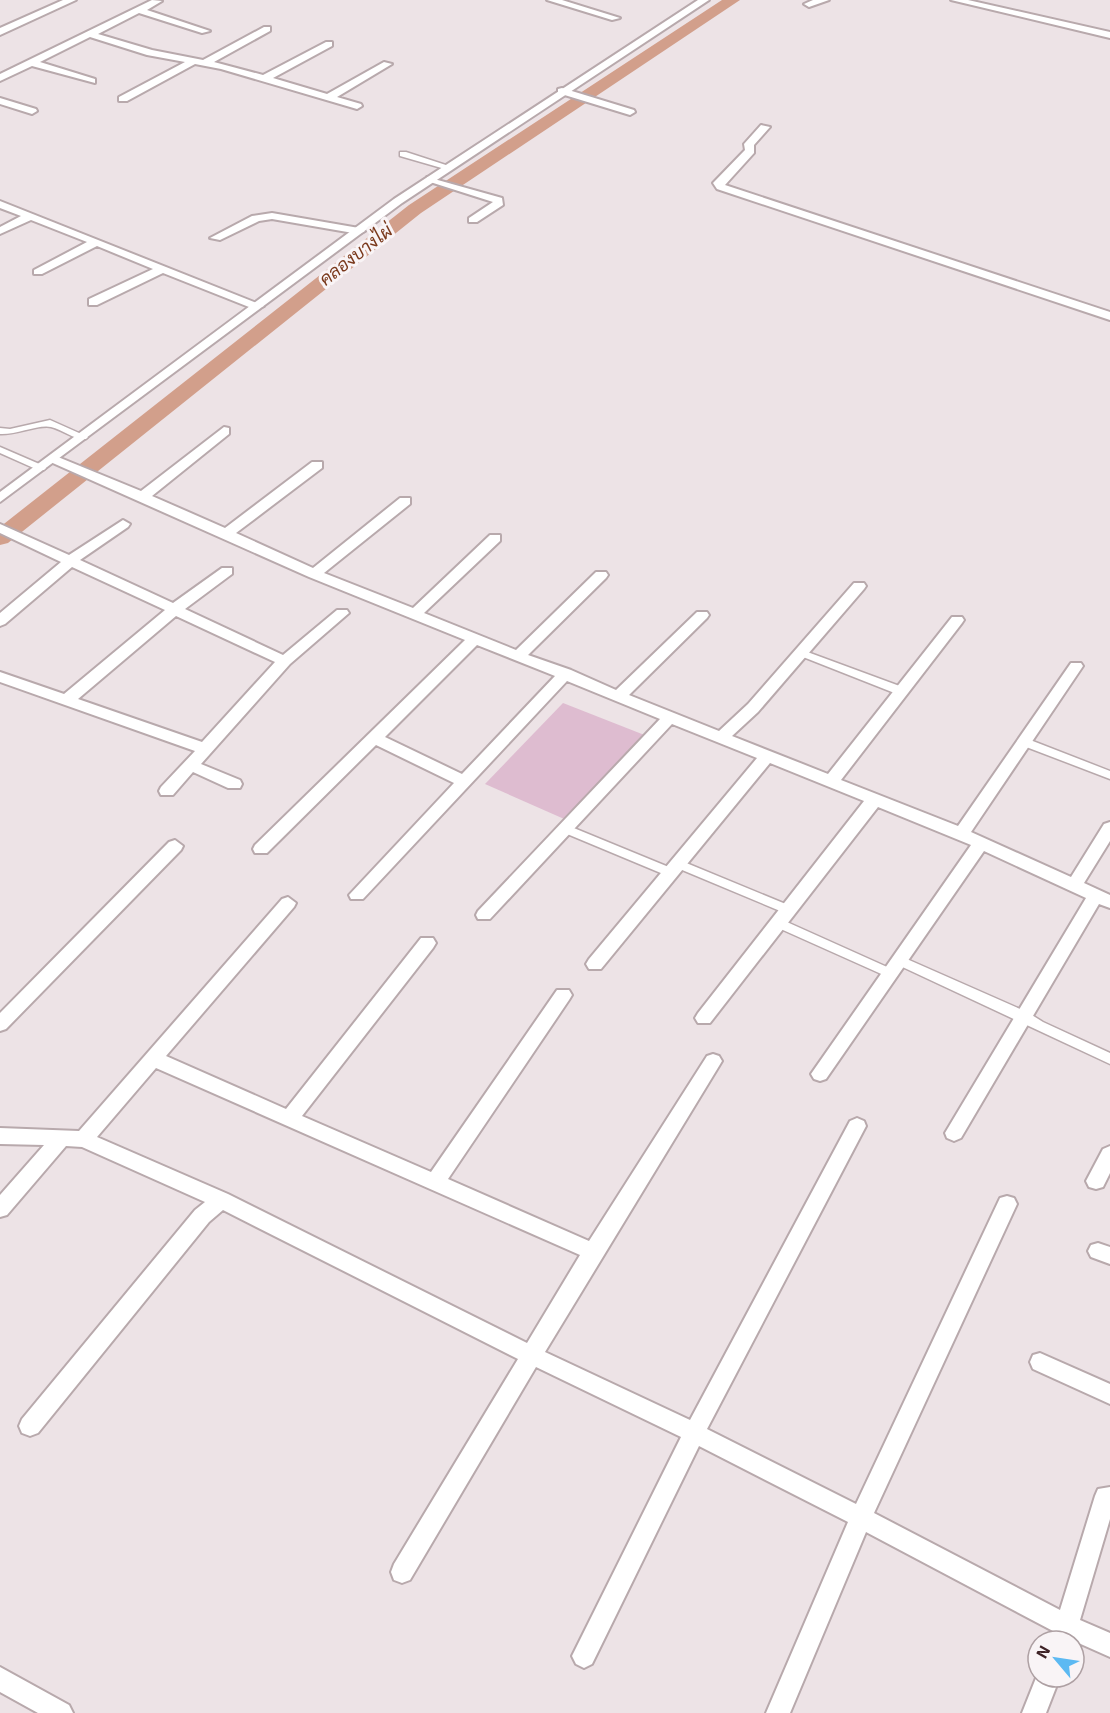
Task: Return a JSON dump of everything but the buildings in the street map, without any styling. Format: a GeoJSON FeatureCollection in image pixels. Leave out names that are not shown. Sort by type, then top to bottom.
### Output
{"type":"FeatureCollection","features":[{"type":"Feature","properties":{"kind":"street"},"geometry":{"type":"LineString","coordinates":[[0,32],[71,0]]}},
{"type":"Feature","properties":{"kind":"street"},"geometry":{"type":"LineString","coordinates":[[552,0],[615,18]]}},
{"type":"Feature","properties":{"kind":"street"},"geometry":{"type":"LineString","coordinates":[[0,498],[41,468],[59,462],[84,437],[358,231],[437,181],[448,167],[704,0]]}},
{"type":"Feature","properties":{"kind":"street"},"geometry":{"type":"LineString","coordinates":[[809,4],[824,0]]}},
{"type":"Feature","properties":{"kind":"street"},"geometry":{"type":"LineString","coordinates":[[956,0],[1110,35]]}},
{"type":"Feature","properties":{"kind":"street"},"geometry":{"type":"LineString","coordinates":[[0,78],[157,1]]}},
{"type":"Feature","properties":{"kind":"street"},"geometry":{"type":"LineString","coordinates":[[139,10],[205,31]]}},
{"type":"Feature","properties":{"kind":"street"},"geometry":{"type":"LineString","coordinates":[[123,99],[267,29]]}},
{"type":"Feature","properties":{"kind":"street"},"geometry":{"type":"LineString","coordinates":[[89,34],[150,53],[265,78],[357,106]]}},
{"type":"Feature","properties":{"kind":"street"},"geometry":{"type":"LineString","coordinates":[[265,78],[329,44]]}},
{"type":"Feature","properties":{"kind":"street"},"geometry":{"type":"LineString","coordinates":[[33,63],[91,81]]}},
{"type":"Feature","properties":{"kind":"street"},"geometry":{"type":"LineString","coordinates":[[329,97],[387,64]]}},
{"type":"Feature","properties":{"kind":"street"},"geometry":{"type":"LineString","coordinates":[[562,91],[630,112]]}},
{"type":"Feature","properties":{"kind":"street"},"geometry":{"type":"LineString","coordinates":[[0,100],[32,111]]}},
{"type":"Feature","properties":{"kind":"street"},"geometry":{"type":"LineString","coordinates":[[765,127],[748,144],[750,151],[718,183],[721,187],[1110,316]]}},
{"type":"Feature","properties":{"kind":"street"},"geometry":{"type":"LineString","coordinates":[[437,181],[498,200],[498,205],[473,220]]}},
{"type":"Feature","properties":{"kind":"street"},"geometry":{"type":"LineString","coordinates":[[0,204],[258,306]]}},
{"type":"Feature","properties":{"kind":"street"},"geometry":{"type":"LineString","coordinates":[[0,231],[30,216]]}},
{"type":"Feature","properties":{"kind":"street"},"geometry":{"type":"LineString","coordinates":[[216,237],[256,218],[272,216],[358,231]]}},
{"type":"Feature","properties":{"kind":"street"},"geometry":{"type":"LineString","coordinates":[[38,272],[97,242]]}},
{"type":"Feature","properties":{"kind":"street"},"geometry":{"type":"LineString","coordinates":[[93,302],[164,268]]}},
{"type":"Feature","properties":{"kind":"street"},"geometry":{"type":"LineString","coordinates":[[143,496],[224,431]]}},
{"type":"Feature","properties":{"kind":"street"},"geometry":{"type":"LineString","coordinates":[[59,462],[94,474],[314,574],[723,736],[961,834],[1075,884],[1103,899],[1022,1016],[954,1133]]}},
{"type":"Feature","properties":{"kind":"street"},"geometry":{"type":"LineString","coordinates":[[225,535],[317,465]]}},
{"type":"Feature","properties":{"kind":"street"},"geometry":{"type":"LineString","coordinates":[[314,574],[405,501]]}},
{"type":"Feature","properties":{"kind":"street"},"geometry":{"type":"LineString","coordinates":[[0,621],[70,561],[123,524]]}},
{"type":"Feature","properties":{"kind":"street"},"geometry":{"type":"LineString","coordinates":[[0,528],[285,662]]}},
{"type":"Feature","properties":{"kind":"street"},"geometry":{"type":"LineString","coordinates":[[415,614],[495,538]]}},
{"type":"Feature","properties":{"kind":"street"},"geometry":{"type":"LineString","coordinates":[[67,700],[175,609],[227,571]]}},
{"type":"Feature","properties":{"kind":"street"},"geometry":{"type":"LineString","coordinates":[[519,655],[601,575]]}},
{"type":"Feature","properties":{"kind":"street"},"geometry":{"type":"LineString","coordinates":[[723,736],[753,708],[859,586]]}},
{"type":"Feature","properties":{"kind":"street"},"geometry":{"type":"LineString","coordinates":[[167,791],[203,748],[285,662],[342,613]]}},
{"type":"Feature","properties":{"kind":"street"},"geometry":{"type":"LineString","coordinates":[[620,695],[702,615]]}},
{"type":"Feature","properties":{"kind":"street"},"geometry":{"type":"LineString","coordinates":[[831,781],[957,620]]}},
{"type":"Feature","properties":{"kind":"street"},"geometry":{"type":"LineString","coordinates":[[261,849],[476,638]]}},
{"type":"Feature","properties":{"kind":"street"},"geometry":{"type":"LineString","coordinates":[[961,834],[1076,666]]}},
{"type":"Feature","properties":{"kind":"street"},"geometry":{"type":"LineString","coordinates":[[357,895],[466,782],[566,673]]}},
{"type":"Feature","properties":{"kind":"street"},"geometry":{"type":"LineString","coordinates":[[0,677],[203,748]]}},
{"type":"Feature","properties":{"kind":"street"},"geometry":{"type":"LineString","coordinates":[[484,915],[671,716]]}},
{"type":"Feature","properties":{"kind":"street"},"geometry":{"type":"LineString","coordinates":[[374,738],[466,782]]}},
{"type":"Feature","properties":{"kind":"street"},"geometry":{"type":"LineString","coordinates":[[595,964],[676,869],[768,755]]}},
{"type":"Feature","properties":{"kind":"street"},"geometry":{"type":"LineString","coordinates":[[190,765],[234,784]]}},
{"type":"Feature","properties":{"kind":"street"},"geometry":{"type":"LineString","coordinates":[[704,1018],[875,799]]}},
{"type":"Feature","properties":{"kind":"street"},"geometry":{"type":"LineString","coordinates":[[1075,884],[1110,828]]}},
{"type":"Feature","properties":{"kind":"street"},"geometry":{"type":"LineString","coordinates":[[820,1074],[981,843]]}},
{"type":"Feature","properties":{"kind":"street"},"geometry":{"type":"LineString","coordinates":[[0,1024],[175,846]]}},
{"type":"Feature","properties":{"kind":"street"},"geometry":{"type":"LineString","coordinates":[[84,1139],[288,903]]}},
{"type":"Feature","properties":{"kind":"street"},"geometry":{"type":"LineString","coordinates":[[289,1119],[427,943]]}},
{"type":"Feature","properties":{"kind":"street"},"geometry":{"type":"LineString","coordinates":[[436,1181],[563,995]]}},
{"type":"Feature","properties":{"kind":"street"},"geometry":{"type":"LineString","coordinates":[[152,1058],[593,1252]]}},
{"type":"Feature","properties":{"kind":"street"},"geometry":{"type":"LineString","coordinates":[[402,1572],[593,1252],[713,1061]]}},
{"type":"Feature","properties":{"kind":"street"},"geometry":{"type":"LineString","coordinates":[[584,1656],[694,1433],[857,1126]]}},
{"type":"Feature","properties":{"kind":"street"},"geometry":{"type":"LineString","coordinates":[[0,1136],[84,1139],[221,1200],[531,1355],[694,1433],[860,1520],[970,1573],[1057,1629]]}},
{"type":"Feature","properties":{"kind":"street"},"geometry":{"type":"LineString","coordinates":[[0,1209],[63,1138]]}},
{"type":"Feature","properties":{"kind":"street"},"geometry":{"type":"LineString","coordinates":[[1096,1181],[1110,1154]]}},
{"type":"Feature","properties":{"kind":"street"},"geometry":{"type":"LineString","coordinates":[[30,1426],[202,1216],[221,1200]]}},
{"type":"Feature","properties":{"kind":"street"},"geometry":{"type":"LineString","coordinates":[[778,1713],[860,1520],[1007,1204]]}},
{"type":"Feature","properties":{"kind":"street"},"geometry":{"type":"LineString","coordinates":[[1040,1362],[1110,1394]]}},
{"type":"Feature","properties":{"kind":"street"},"geometry":{"type":"LineString","coordinates":[[1066,1629],[1106,1496]]}},
{"type":"Feature","properties":{"kind":"street"},"geometry":{"type":"LineString","coordinates":[[1086,1639],[1110,1645]]}},
{"type":"Feature","properties":{"kind":"street"},"geometry":{"type":"LineString","coordinates":[[0,1679],[61,1713]]}},
{"type":"Feature","properties":{"kind":"street"},"geometry":{"type":"LineString","coordinates":[[1034,1713],[1043,1689]]}},
{"type":"Feature","properties":{"kind":"lane"},"geometry":{"type":"LineString","coordinates":[[403,154],[448,167]]}},
{"type":"Feature","properties":{"kind":"lane"},"geometry":{"type":"LineString","coordinates":[[0,431],[10,432],[50,423],[84,437]]}},
{"type":"Feature","properties":{"kind":"lane"},"geometry":{"type":"LineString","coordinates":[[0,450],[41,468]]}},
{"type":"Feature","properties":{"kind":"lane"},"geometry":{"type":"LineString","coordinates":[[802,653],[901,691]]}},
{"type":"Feature","properties":{"kind":"lane"},"geometry":{"type":"LineString","coordinates":[[1025,742],[1110,775]]}},
{"type":"Feature","properties":{"kind":"lane"},"geometry":{"type":"LineString","coordinates":[[564,828],[676,869],[896,967],[1022,1016],[1038,1026],[1110,1059]]}},
{"type":"Feature","properties":{"kind":"shaded area"},"geometry":{"type":"Polygon","coordinates":[[[563,703],[647,736],[571,822],[485,784],[563,703]]]}},
{"type":"Feature","properties":{"kind":"waterway","name":"คลองบางไผ่"},"geometry":{"type":"LineString","coordinates":[[0,538],[415,209],[732,0]]}}]}
